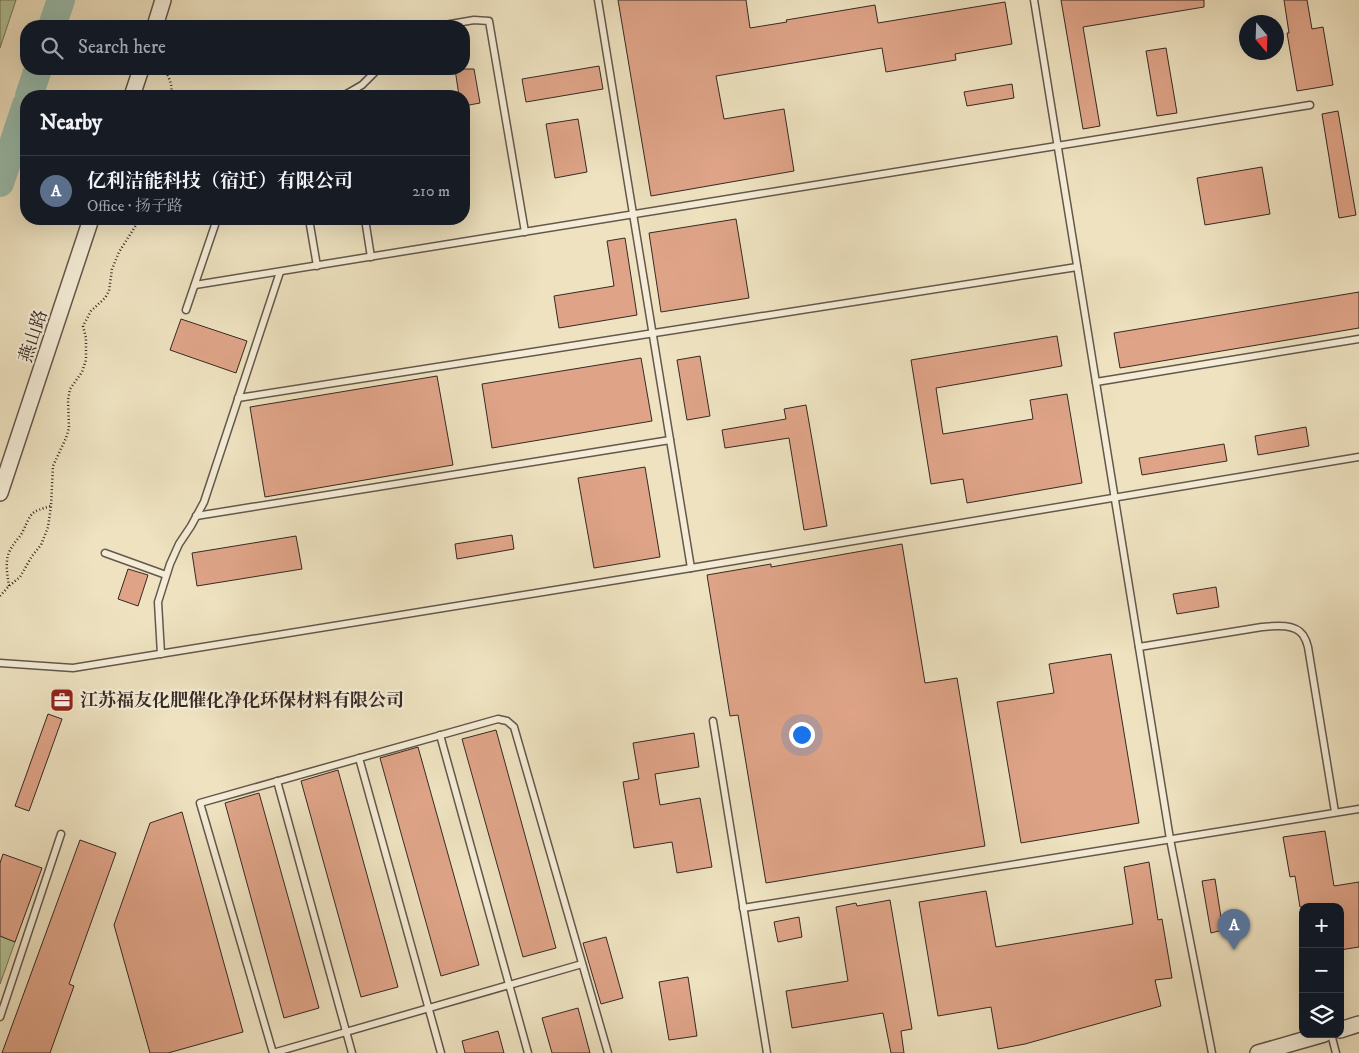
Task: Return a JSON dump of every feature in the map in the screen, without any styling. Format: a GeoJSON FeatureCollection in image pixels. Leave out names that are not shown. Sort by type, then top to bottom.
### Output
{"type":"FeatureCollection","features":[{"type":"Feature","properties":{"kind":"street"},"geometry":{"type":"LineString","coordinates":[[158,20],[163,0]]}},
{"type":"Feature","properties":{"kind":"street"},"geometry":{"type":"LineString","coordinates":[[134,90],[139,75]]}},
{"type":"Feature","properties":{"kind":"street","name":"燕山路"},"geometry":{"type":"LineString","coordinates":[[0,493],[89,225]]}},
{"type":"Feature","properties":{"kind":"street"},"geometry":{"type":"LineString","coordinates":[[1344,1029],[1359,1024]]}},
{"type":"Feature","properties":{"kind":"street"},"geometry":{"type":"LineString","coordinates":[[1258,1053],[1310,1038]]}},
{"type":"Feature","properties":{"kind":"lane"},"geometry":{"type":"LineString","coordinates":[[598,0],[691,568]]}},
{"type":"Feature","properties":{"kind":"lane"},"geometry":{"type":"LineString","coordinates":[[1034,0],[1170,839],[1212,1053]]}},
{"type":"Feature","properties":{"kind":"lane"},"geometry":{"type":"LineString","coordinates":[[470,21],[488,21],[525,232]]}},
{"type":"Feature","properties":{"kind":"lane"},"geometry":{"type":"LineString","coordinates":[[354,90],[372,75]]}},
{"type":"Feature","properties":{"kind":"lane"},"geometry":{"type":"LineString","coordinates":[[195,285],[1310,106]]}},
{"type":"Feature","properties":{"kind":"lane"},"geometry":{"type":"LineString","coordinates":[[186,310],[215,225]]}},
{"type":"Feature","properties":{"kind":"lane"},"geometry":{"type":"LineString","coordinates":[[310,225],[317,266]]}},
{"type":"Feature","properties":{"kind":"lane"},"geometry":{"type":"LineString","coordinates":[[366,225],[371,257]]}},
{"type":"Feature","properties":{"kind":"lane"},"geometry":{"type":"LineString","coordinates":[[238,398],[1077,267]]}},
{"type":"Feature","properties":{"kind":"lane"},"geometry":{"type":"LineString","coordinates":[[161,654],[158,602],[166,575],[179,544],[204,502],[280,272]]}},
{"type":"Feature","properties":{"kind":"lane"},"geometry":{"type":"LineString","coordinates":[[1096,382],[1359,339]]}},
{"type":"Feature","properties":{"kind":"lane"},"geometry":{"type":"LineString","coordinates":[[196,516],[670,440]]}},
{"type":"Feature","properties":{"kind":"lane"},"geometry":{"type":"LineString","coordinates":[[0,662],[73,668],[1359,457]]}},
{"type":"Feature","properties":{"kind":"lane"},"geometry":{"type":"LineString","coordinates":[[105,553],[166,575]]}},
{"type":"Feature","properties":{"kind":"lane"},"geometry":{"type":"LineString","coordinates":[[1139,647],[1275,626],[1292,627],[1303,635],[1308,646],[1335,812]]}},
{"type":"Feature","properties":{"kind":"lane"},"geometry":{"type":"LineString","coordinates":[[582,964],[273,1053],[200,803],[498,719],[507,721],[514,727],[608,1053]]}},
{"type":"Feature","properties":{"kind":"lane"},"geometry":{"type":"LineString","coordinates":[[713,722],[767,1053]]}},
{"type":"Feature","properties":{"kind":"lane"},"geometry":{"type":"LineString","coordinates":[[440,735],[528,1053]]}},
{"type":"Feature","properties":{"kind":"lane"},"geometry":{"type":"LineString","coordinates":[[359,758],[441,1053]]}},
{"type":"Feature","properties":{"kind":"lane"},"geometry":{"type":"LineString","coordinates":[[277,781],[352,1053]]}},
{"type":"Feature","properties":{"kind":"lane"},"geometry":{"type":"LineString","coordinates":[[743,908],[1359,809]]}},
{"type":"Feature","properties":{"kind":"lane"},"geometry":{"type":"LineString","coordinates":[[0,1017],[61,834]]}},
{"type":"Feature","properties":{"kind":"lane"},"geometry":{"type":"LineString","coordinates":[[1332,1038],[1336,1053]]}},
{"type":"Feature","properties":{"kind":"path"},"geometry":{"type":"LineString","coordinates":[[168,75],[172,90]]}},
{"type":"Feature","properties":{"kind":"path"},"geometry":{"type":"LineString","coordinates":[[0,596],[20,577],[41,545],[48,527],[53,466],[69,428],[68,400],[70,389],[82,372],[86,360],[86,338],[83,326],[91,310],[105,298],[109,291],[112,269],[118,252],[136,225]]}},
{"type":"Feature","properties":{"kind":"path"},"geometry":{"type":"LineString","coordinates":[[9,586],[7,559],[10,550],[23,532],[28,517],[36,510],[51,506]]}},
{"type":"Feature","properties":{"kind":"green space"},"geometry":{"type":"Polygon","coordinates":[[[0,0],[16,0],[0,48],[0,0]]]}},
{"type":"Feature","properties":{"kind":"green space"},"geometry":{"type":"Polygon","coordinates":[[[0,936],[15,942],[0,984],[0,936]]]}},
{"type":"Feature","properties":{"kind":"building"},"geometry":{"type":"Polygon","coordinates":[[[618,0],[746,0],[750,28],[875,5],[878,23],[1005,2],[1012,44],[955,54],[956,60],[886,72],[882,48],[716,76],[724,119],[784,109],[794,171],[651,196],[618,0]]]}},
{"type":"Feature","properties":{"kind":"building"},"geometry":{"type":"Polygon","coordinates":[[[1061,0],[1204,0],[1204,7],[1083,27],[1100,126],[1083,129],[1061,0]]]}},
{"type":"Feature","properties":{"kind":"building"},"geometry":{"type":"Polygon","coordinates":[[[1284,0],[1307,0],[1312,29],[1323,27],[1333,85],[1297,91],[1287,33],[1289,33],[1284,0]]]}},
{"type":"Feature","properties":{"kind":"building"},"geometry":{"type":"Polygon","coordinates":[[[1166,48],[1177,113],[1157,116],[1146,51],[1166,48]]]}},
{"type":"Feature","properties":{"kind":"building"},"geometry":{"type":"Polygon","coordinates":[[[599,66],[603,89],[526,102],[522,79],[599,66]]]}},
{"type":"Feature","properties":{"kind":"building"},"geometry":{"type":"Polygon","coordinates":[[[470,69],[474,69],[480,103],[470,105],[470,90],[458,90],[456,75],[470,75],[470,69]]]}},
{"type":"Feature","properties":{"kind":"building"},"geometry":{"type":"Polygon","coordinates":[[[1012,84],[1014,98],[967,106],[964,92],[1012,84]]]}},
{"type":"Feature","properties":{"kind":"building"},"geometry":{"type":"Polygon","coordinates":[[[1338,111],[1356,215],[1339,218],[1322,114],[1338,111]]]}},
{"type":"Feature","properties":{"kind":"building"},"geometry":{"type":"Polygon","coordinates":[[[578,119],[587,172],[555,178],[546,124],[578,119]]]}},
{"type":"Feature","properties":{"kind":"building"},"geometry":{"type":"Polygon","coordinates":[[[1262,167],[1270,214],[1205,225],[1197,178],[1262,167]]]}},
{"type":"Feature","properties":{"kind":"building"},"geometry":{"type":"Polygon","coordinates":[[[736,219],[749,298],[661,312],[649,233],[736,219]]]}},
{"type":"Feature","properties":{"kind":"building"},"geometry":{"type":"Polygon","coordinates":[[[625,238],[637,315],[559,328],[554,296],[614,286],[607,241],[625,238]]]}},
{"type":"Feature","properties":{"kind":"building"},"geometry":{"type":"Polygon","coordinates":[[[1359,292],[1359,328],[1120,368],[1114,333],[1359,292]]]}},
{"type":"Feature","properties":{"kind":"building"},"geometry":{"type":"Polygon","coordinates":[[[181,319],[247,341],[236,373],[170,350],[181,319]]]}},
{"type":"Feature","properties":{"kind":"building"},"geometry":{"type":"Polygon","coordinates":[[[1057,336],[1062,366],[936,388],[943,434],[1033,419],[1030,400],[1067,394],[1082,483],[967,503],[963,479],[931,484],[911,360],[1057,336]]]}},
{"type":"Feature","properties":{"kind":"building"},"geometry":{"type":"Polygon","coordinates":[[[700,356],[710,416],[687,420],[677,360],[700,356]]]}},
{"type":"Feature","properties":{"kind":"building"},"geometry":{"type":"Polygon","coordinates":[[[641,358],[652,421],[492,448],[482,384],[641,358]]]}},
{"type":"Feature","properties":{"kind":"building"},"geometry":{"type":"Polygon","coordinates":[[[437,376],[453,465],[265,497],[250,407],[437,376]]]}},
{"type":"Feature","properties":{"kind":"building"},"geometry":{"type":"Polygon","coordinates":[[[806,405],[827,526],[804,530],[789,438],[725,448],[722,430],[786,419],[784,409],[806,405]]]}},
{"type":"Feature","properties":{"kind":"building"},"geometry":{"type":"Polygon","coordinates":[[[1306,427],[1309,446],[1258,455],[1255,436],[1306,427]]]}},
{"type":"Feature","properties":{"kind":"building"},"geometry":{"type":"Polygon","coordinates":[[[1224,444],[1227,461],[1142,475],[1139,458],[1224,444]]]}},
{"type":"Feature","properties":{"kind":"building"},"geometry":{"type":"Polygon","coordinates":[[[645,467],[660,557],[594,568],[578,478],[645,467]]]}},
{"type":"Feature","properties":{"kind":"building"},"geometry":{"type":"Polygon","coordinates":[[[512,535],[514,549],[457,559],[455,544],[512,535]]]}},
{"type":"Feature","properties":{"kind":"building"},"geometry":{"type":"Polygon","coordinates":[[[296,536],[302,569],[197,586],[192,553],[296,536]]]}},
{"type":"Feature","properties":{"kind":"building"},"geometry":{"type":"Polygon","coordinates":[[[902,544],[925,683],[957,678],[985,846],[766,883],[738,715],[730,716],[707,575],[771,564],[771,567],[902,544]]]}},
{"type":"Feature","properties":{"kind":"building"},"geometry":{"type":"Polygon","coordinates":[[[128,569],[148,575],[138,606],[118,599],[128,569]]]}},
{"type":"Feature","properties":{"kind":"building"},"geometry":{"type":"Polygon","coordinates":[[[1216,587],[1219,607],[1177,614],[1173,594],[1216,587]]]}},
{"type":"Feature","properties":{"kind":"building"},"geometry":{"type":"Polygon","coordinates":[[[1111,654],[1139,823],[1021,843],[997,702],[1054,693],[1049,664],[1111,654]]]}},
{"type":"Feature","properties":{"kind":"building"},"geometry":{"type":"Polygon","coordinates":[[[48,714],[62,719],[29,811],[15,806],[48,714]]]}},
{"type":"Feature","properties":{"kind":"building"},"geometry":{"type":"Polygon","coordinates":[[[496,730],[556,948],[523,957],[462,739],[496,730]]]}},
{"type":"Feature","properties":{"kind":"building"},"geometry":{"type":"Polygon","coordinates":[[[694,733],[699,767],[655,774],[660,805],[700,798],[712,867],[677,873],[672,842],[634,848],[623,782],[639,779],[633,743],[694,733]]]}},
{"type":"Feature","properties":{"kind":"building"},"geometry":{"type":"Polygon","coordinates":[[[418,747],[479,965],[441,976],[380,758],[418,747]]]}},
{"type":"Feature","properties":{"kind":"building"},"geometry":{"type":"Polygon","coordinates":[[[338,770],[398,987],[361,997],[301,781],[338,770]]]}},
{"type":"Feature","properties":{"kind":"building"},"geometry":{"type":"Polygon","coordinates":[[[259,793],[319,1008],[284,1018],[225,803],[259,793]]]}},
{"type":"Feature","properties":{"kind":"building"},"geometry":{"type":"Polygon","coordinates":[[[182,812],[243,1032],[168,1053],[150,1053],[114,925],[150,823],[182,812]]]}},
{"type":"Feature","properties":{"kind":"building"},"geometry":{"type":"Polygon","coordinates":[[[1325,831],[1334,886],[1359,882],[1359,947],[1344,949],[1344,903],[1299,903],[1295,876],[1290,877],[1283,837],[1325,831]]]}},
{"type":"Feature","properties":{"kind":"building"},"geometry":{"type":"Polygon","coordinates":[[[80,840],[116,853],[69,984],[74,986],[50,1053],[2,1053],[80,840]]]}},
{"type":"Feature","properties":{"kind":"building"},"geometry":{"type":"Polygon","coordinates":[[[3,854],[42,868],[15,942],[0,936],[0,863],[3,854]]]}},
{"type":"Feature","properties":{"kind":"building"},"geometry":{"type":"Polygon","coordinates":[[[1149,862],[1158,920],[1162,919],[1172,978],[1155,980],[1161,1006],[1025,1044],[998,1049],[991,1007],[938,1016],[919,902],[986,891],[996,947],[1133,924],[1124,867],[1149,862]]]}},
{"type":"Feature","properties":{"kind":"building"},"geometry":{"type":"Polygon","coordinates":[[[1215,879],[1223,930],[1211,933],[1202,881],[1215,879]]]}},
{"type":"Feature","properties":{"kind":"building"},"geometry":{"type":"Polygon","coordinates":[[[890,900],[912,1029],[901,1031],[904,1053],[891,1053],[883,1013],[792,1028],[786,991],[848,981],[836,907],[856,903],[857,906],[890,900]]]}},
{"type":"Feature","properties":{"kind":"building"},"geometry":{"type":"Polygon","coordinates":[[[799,917],[802,937],[778,942],[774,922],[799,917]]]}},
{"type":"Feature","properties":{"kind":"building"},"geometry":{"type":"Polygon","coordinates":[[[606,937],[623,998],[601,1004],[583,943],[606,937]]]}},
{"type":"Feature","properties":{"kind":"building"},"geometry":{"type":"Polygon","coordinates":[[[688,977],[697,1036],[669,1040],[659,982],[688,977]]]}},
{"type":"Feature","properties":{"kind":"building"},"geometry":{"type":"Polygon","coordinates":[[[578,1008],[590,1053],[552,1053],[542,1018],[578,1008]]]}},
{"type":"Feature","properties":{"kind":"building"},"geometry":{"type":"Polygon","coordinates":[[[498,1031],[504,1053],[465,1053],[462,1041],[498,1031]]]}},
{"type":"Feature","properties":{"kind":"waterway"},"geometry":{"type":"LineString","coordinates":[[54,20],[61,0]]}},
{"type":"Feature","properties":{"kind":"waterway"},"geometry":{"type":"LineString","coordinates":[[31,90],[36,75]]}},
{"type":"Feature","properties":{"kind":"waterway"},"geometry":{"type":"LineString","coordinates":[[0,183],[20,123]]}},
{"type":"Feature","properties":{"kind":"place","name":"江苏福友化肥催化净化环保材料有限公司"},"geometry":{"type":"Point","coordinates":[62,700]}},
{"type":"Feature","properties":{"kind":"place","name":"亿利洁能科技（宿迁）有限公司"},"geometry":{"type":"Point","coordinates":[1234,950]}}]}
